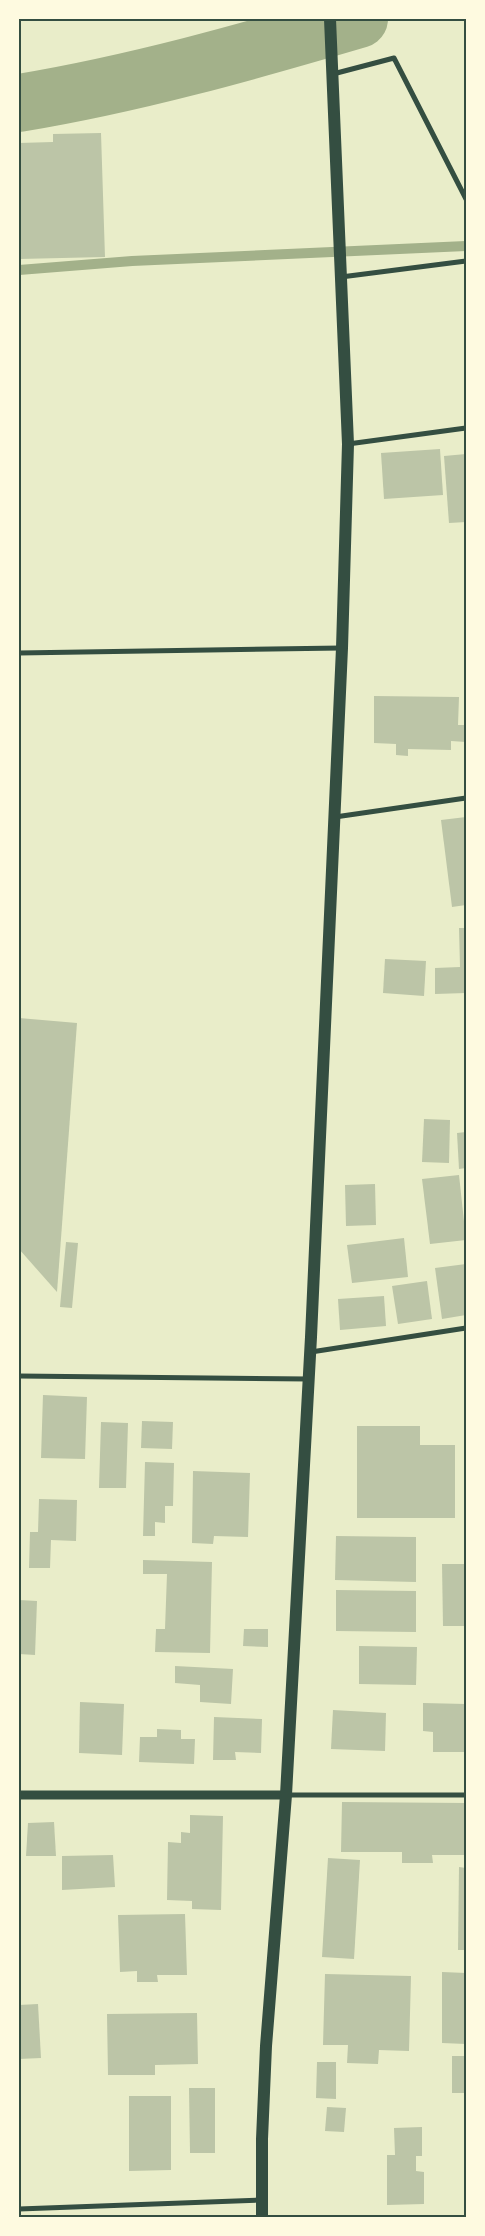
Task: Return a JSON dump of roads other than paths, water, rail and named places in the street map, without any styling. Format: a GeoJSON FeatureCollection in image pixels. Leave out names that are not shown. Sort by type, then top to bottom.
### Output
{"type":"FeatureCollection","features":[{"type":"Feature","properties":{"kind":"main road"},"geometry":{"type":"LineString","coordinates":[[262,2217],[266,2046],[286,1795],[310,1352],[342,648],[348,444],[330,19]]}},
{"type":"Feature","properties":{"kind":"street"},"geometry":{"type":"LineString","coordinates":[[332,74],[394,58],[466,199]]}},
{"type":"Feature","properties":{"kind":"street"},"geometry":{"type":"LineString","coordinates":[[341,277],[466,261]]}},
{"type":"Feature","properties":{"kind":"street"},"geometry":{"type":"LineString","coordinates":[[348,444],[466,428]]}},
{"type":"Feature","properties":{"kind":"street"},"geometry":{"type":"LineString","coordinates":[[19,653],[342,648]]}},
{"type":"Feature","properties":{"kind":"street"},"geometry":{"type":"LineString","coordinates":[[334,818],[466,798]]}},
{"type":"Feature","properties":{"kind":"street"},"geometry":{"type":"LineString","coordinates":[[310,1352],[466,1328]]}},
{"type":"Feature","properties":{"kind":"street"},"geometry":{"type":"LineString","coordinates":[[19,1376],[308,1379]]}},
{"type":"Feature","properties":{"kind":"street"},"geometry":{"type":"LineString","coordinates":[[19,1795],[466,1794]]}},
{"type":"Feature","properties":{"kind":"street"},"geometry":{"type":"LineString","coordinates":[[19,2209],[262,2200]]}},
{"type":"Feature","properties":{"kind":"waterway"},"geometry":{"type":"LineString","coordinates":[[19,103],[148,77],[359,19]]}},
{"type":"Feature","properties":{"kind":"waterway"},"geometry":{"type":"LineString","coordinates":[[19,270],[132,261],[466,246]]}}]}
